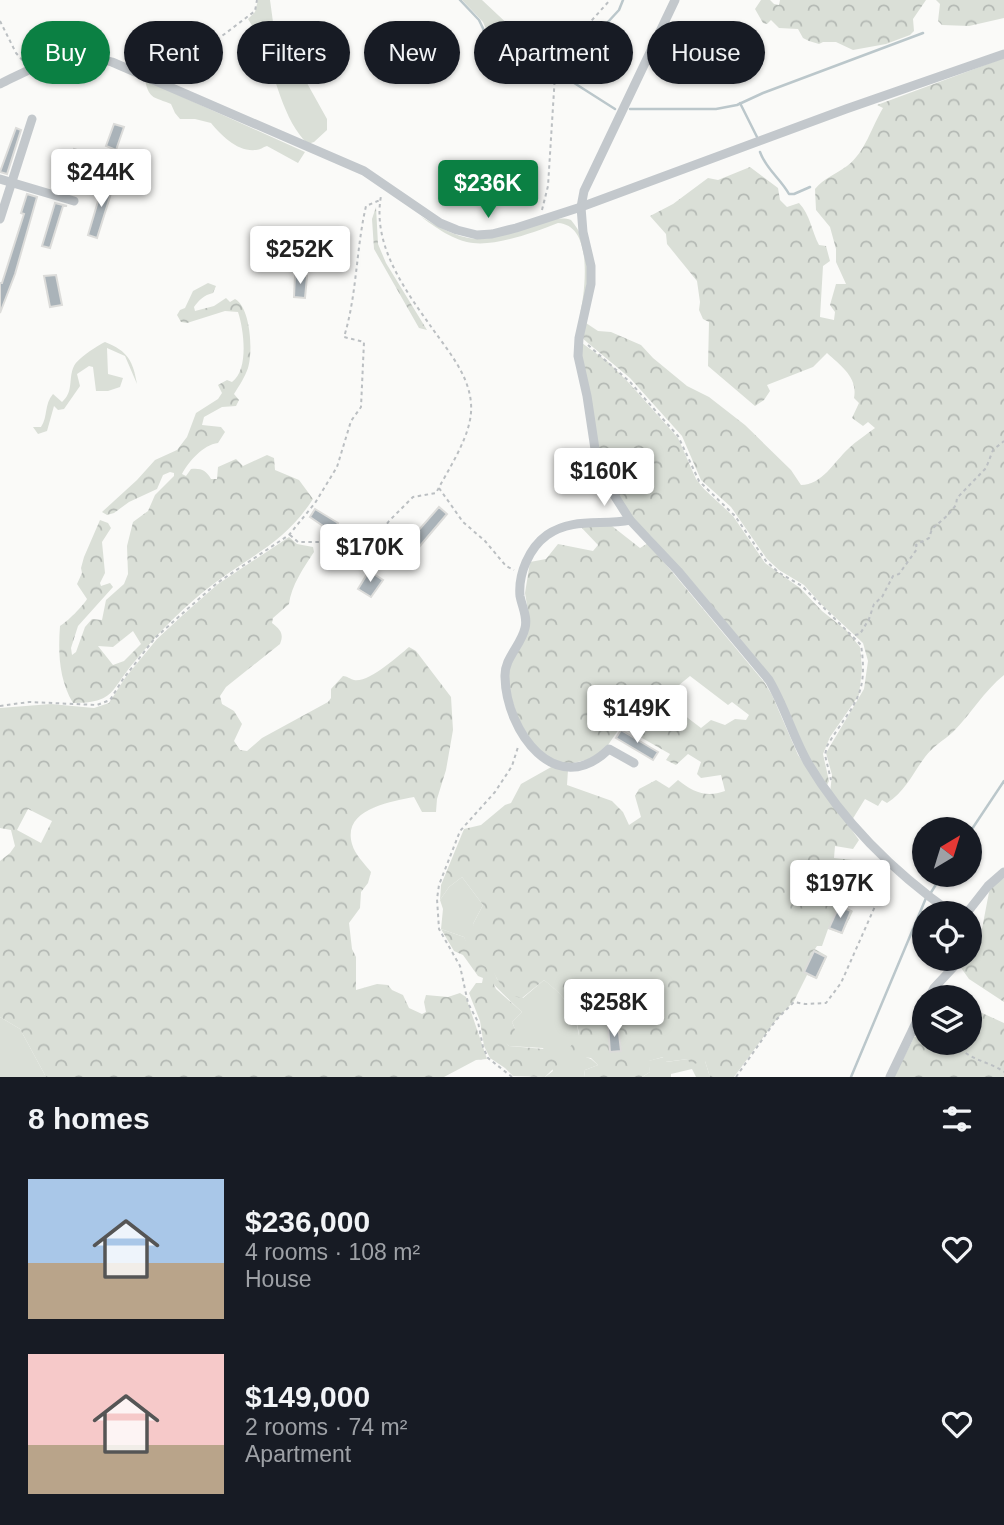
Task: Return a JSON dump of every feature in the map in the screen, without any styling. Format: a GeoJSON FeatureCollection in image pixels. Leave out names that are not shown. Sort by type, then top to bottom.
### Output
{"type":"FeatureCollection","features":[{"type":"Feature","properties":{"kind":"street"},"geometry":{"type":"LineString","coordinates":[[675,0],[584,191],[581,207],[583,232],[592,266],[578,356],[594,449],[602,476],[630,520],[678,571],[769,680],[807,760],[848,821],[893,866],[937,901]]}},
{"type":"Feature","properties":{"kind":"street"},"geometry":{"type":"LineString","coordinates":[[164,84],[364,171],[440,223],[477,235],[492,234],[581,207],[1004,54]]}},
{"type":"Feature","properties":{"kind":"street"},"geometry":{"type":"LineString","coordinates":[[0,84],[21,74]]}},
{"type":"Feature","properties":{"kind":"street"},"geometry":{"type":"LineString","coordinates":[[0,219],[5,181],[32,120]]}},
{"type":"Feature","properties":{"kind":"street"},"geometry":{"type":"LineString","coordinates":[[5,181],[74,201]]}},
{"type":"Feature","properties":{"kind":"street"},"geometry":{"type":"LineString","coordinates":[[630,520],[585,522],[549,533],[537,544],[522,574],[520,595],[526,627],[506,665],[505,675],[510,706],[523,737],[546,759],[568,768],[592,764],[609,749],[634,763]]}},
{"type":"Feature","properties":{"kind":"street"},"geometry":{"type":"LineString","coordinates":[[976,901],[1004,872]]}},
{"type":"Feature","properties":{"kind":"street"},"geometry":{"type":"LineString","coordinates":[[937,985],[950,971]]}},
{"type":"Feature","properties":{"kind":"street"},"geometry":{"type":"LineString","coordinates":[[890,1077],[912,1031]]}},
{"type":"Feature","properties":{"kind":"path"},"geometry":{"type":"LineString","coordinates":[[223,35],[255,11],[257,0]]}},
{"type":"Feature","properties":{"kind":"path"},"geometry":{"type":"LineString","coordinates":[[539,221],[548,186],[555,75],[559,60],[610,0]]}},
{"type":"Feature","properties":{"kind":"path"},"geometry":{"type":"LineString","coordinates":[[0,21],[21,59]]}},
{"type":"Feature","properties":{"kind":"path"},"geometry":{"type":"LineString","coordinates":[[289,535],[298,542],[333,542],[361,548],[370,546],[389,521],[413,497],[436,493],[464,438],[470,419],[471,400],[452,353],[432,328],[389,262],[379,208],[384,185]]}},
{"type":"Feature","properties":{"kind":"path"},"geometry":{"type":"LineString","coordinates":[[0,706],[29,702],[97,705],[110,700],[155,638],[217,583],[289,535],[315,503],[337,467],[351,421],[361,407],[364,342],[344,337],[352,312],[355,269],[366,206],[380,200]]}},
{"type":"Feature","properties":{"kind":"path"},"geometry":{"type":"LineString","coordinates":[[579,338],[630,382],[678,436],[699,481],[735,516],[766,561],[802,586],[861,645],[863,684],[860,695],[827,746],[825,755],[831,782],[828,794]]}},
{"type":"Feature","properties":{"kind":"path"},"geometry":{"type":"LineString","coordinates":[[854,636],[860,634],[874,604],[882,597],[893,576],[899,574],[907,564],[917,549],[916,545],[929,538],[932,529],[956,505],[957,498],[986,468],[993,450],[1004,441]]}},
{"type":"Feature","properties":{"kind":"path"},"geometry":{"type":"LineString","coordinates":[[439,488],[463,522],[485,541],[506,565],[522,574]]}},
{"type":"Feature","properties":{"kind":"path"},"geometry":{"type":"LineString","coordinates":[[512,1077],[488,1058],[483,1047],[478,1022],[468,1003],[460,966],[439,929],[437,899],[439,885],[460,831],[495,792],[512,766],[523,737]]}},
{"type":"Feature","properties":{"kind":"path"},"geometry":{"type":"LineString","coordinates":[[736,1077],[776,1020],[794,1002],[826,1003],[841,984],[893,866]]}},
{"type":"Feature","properties":{"kind":"path"},"geometry":{"type":"LineString","coordinates":[[966,1055],[988,1065],[995,1065],[1004,1072]]}},
{"type":"Feature","properties":{"kind":"green space"},"geometry":{"type":"Polygon","coordinates":[[[258,0],[270,0],[273,21],[249,21],[258,0]]]}},
{"type":"Feature","properties":{"kind":"green space"},"geometry":{"type":"Polygon","coordinates":[[[462,0],[482,0],[504,21],[482,21],[462,0]]]}},
{"type":"Feature","properties":{"kind":"green space"},"geometry":{"type":"Polygon","coordinates":[[[761,0],[770,0],[779,5],[780,0],[926,0],[913,19],[914,31],[910,35],[886,44],[853,50],[836,42],[819,44],[809,41],[803,38],[798,29],[779,28],[771,20],[765,24],[755,9],[761,0]]]}},
{"type":"Feature","properties":{"kind":"green space"},"geometry":{"type":"Polygon","coordinates":[[[936,0],[1004,0],[1004,18],[969,26],[942,25],[938,21],[940,4],[936,0]]]}},
{"type":"Feature","properties":{"kind":"green space"},"geometry":{"type":"Polygon","coordinates":[[[1004,58],[1004,675],[953,732],[928,753],[899,793],[887,803],[882,800],[878,806],[865,799],[852,820],[830,793],[832,775],[826,753],[864,689],[868,661],[863,643],[804,585],[779,570],[767,559],[731,507],[701,480],[682,436],[630,378],[582,338],[586,323],[598,331],[611,332],[641,345],[687,386],[709,397],[745,425],[791,470],[801,485],[815,481],[851,446],[875,428],[868,422],[863,426],[852,418],[859,403],[854,398],[851,378],[827,353],[813,367],[767,385],[770,391],[764,400],[755,406],[708,366],[709,322],[703,319],[699,310],[697,281],[667,244],[666,234],[650,216],[673,204],[708,178],[718,180],[750,167],[778,188],[780,200],[787,207],[799,203],[803,207],[819,245],[826,246],[830,261],[823,266],[820,317],[834,320],[835,312],[830,305],[836,284],[846,284],[836,262],[836,249],[830,227],[816,210],[815,189],[859,154],[883,108],[877,105],[1004,58]]]}},
{"type":"Feature","properties":{"kind":"green space"},"geometry":{"type":"Polygon","coordinates":[[[146,84],[154,84],[305,152],[298,163],[267,146],[249,150],[236,146],[211,123],[180,119],[171,104],[151,95],[146,84]]]}},
{"type":"Feature","properties":{"kind":"green space"},"geometry":{"type":"Polygon","coordinates":[[[276,84],[308,84],[327,119],[327,130],[308,144],[292,123],[276,84]]]}},
{"type":"Feature","properties":{"kind":"green space"},"geometry":{"type":"Polygon","coordinates":[[[376,207],[378,244],[386,263],[427,330],[419,328],[374,249],[372,219],[376,207]]]}},
{"type":"Feature","properties":{"kind":"green space"},"geometry":{"type":"Polygon","coordinates":[[[420,216],[453,233],[475,239],[499,236],[551,220],[571,220],[587,253],[588,277],[580,314],[584,291],[584,261],[577,235],[569,227],[558,223],[504,240],[473,243],[438,229],[420,216]]]}},
{"type":"Feature","properties":{"kind":"green space"},"geometry":{"type":"Polygon","coordinates":[[[208,283],[216,286],[213,293],[198,302],[194,307],[195,311],[214,306],[226,298],[230,302],[235,299],[240,304],[249,331],[250,361],[234,394],[239,400],[236,406],[222,407],[204,417],[202,425],[221,427],[225,432],[218,443],[197,454],[182,474],[186,476],[191,469],[198,469],[211,479],[217,479],[218,467],[236,459],[243,466],[267,455],[274,458],[275,470],[299,480],[313,499],[280,537],[183,609],[144,650],[111,693],[97,701],[73,703],[61,666],[60,626],[75,614],[87,599],[77,584],[84,557],[100,520],[108,523],[111,528],[102,542],[105,573],[100,583],[101,586],[110,583],[113,587],[78,626],[71,648],[72,655],[76,652],[85,627],[92,619],[102,620],[106,600],[124,584],[128,574],[127,546],[133,522],[148,511],[155,495],[174,473],[163,475],[157,489],[129,502],[114,513],[107,515],[102,512],[155,460],[177,450],[187,437],[196,413],[218,399],[222,393],[218,385],[227,380],[232,382],[241,369],[244,349],[238,312],[225,311],[187,323],[181,322],[177,315],[185,308],[193,291],[208,283]],[[133,631],[113,647],[98,646],[113,665],[124,661],[141,644],[133,631]]]}},
{"type":"Feature","properties":{"kind":"green space"},"geometry":{"type":"Polygon","coordinates":[[[105,342],[119,349],[128,358],[137,384],[125,356],[107,348],[108,374],[123,378],[120,387],[96,391],[93,367],[89,366],[77,374],[80,386],[64,409],[58,410],[54,406],[47,431],[38,434],[33,427],[41,427],[53,394],[62,402],[66,398],[76,363],[105,342]]]}},
{"type":"Feature","properties":{"kind":"green space"},"geometry":{"type":"Polygon","coordinates":[[[582,343],[608,362],[678,438],[696,479],[733,516],[765,563],[800,588],[822,611],[847,631],[860,647],[862,669],[859,695],[830,737],[823,754],[829,781],[827,785],[810,761],[782,698],[726,625],[652,537],[632,519],[604,474],[580,348],[582,343]]]}},
{"type":"Feature","properties":{"kind":"green space"},"geometry":{"type":"Polygon","coordinates":[[[579,525],[612,526],[640,548],[648,543],[764,682],[798,755],[859,840],[853,849],[835,846],[834,858],[853,860],[851,886],[841,905],[853,911],[842,934],[828,929],[822,946],[815,949],[827,956],[817,979],[807,975],[794,1001],[776,1020],[734,1077],[710,1077],[705,1061],[690,1065],[688,1059],[665,1062],[663,1057],[649,1061],[650,1072],[642,1077],[584,1077],[585,1070],[598,1065],[591,1058],[572,1056],[569,1048],[579,1036],[578,1027],[563,997],[544,980],[522,998],[506,991],[475,945],[473,924],[483,905],[462,877],[449,887],[440,900],[441,885],[464,829],[481,825],[511,803],[521,784],[553,766],[568,770],[567,785],[612,801],[623,812],[629,825],[641,817],[635,796],[639,789],[656,780],[669,788],[678,780],[700,793],[725,791],[721,775],[701,778],[697,774],[701,762],[688,754],[676,765],[666,760],[670,754],[621,726],[597,757],[566,765],[538,752],[518,719],[509,690],[509,666],[530,623],[525,593],[530,562],[546,559],[558,544],[593,551],[598,545],[579,525]],[[690,676],[673,690],[681,703],[665,706],[658,713],[669,722],[680,712],[701,728],[711,720],[725,725],[735,719],[746,720],[749,715],[732,702],[728,705],[690,676]]]}},
{"type":"Feature","properties":{"kind":"green space"},"geometry":{"type":"Polygon","coordinates":[[[289,537],[297,544],[313,547],[314,552],[295,584],[289,604],[273,618],[272,623],[282,635],[280,644],[226,687],[220,696],[222,704],[234,711],[242,724],[234,741],[240,750],[247,751],[262,738],[328,702],[331,689],[343,676],[354,680],[367,677],[409,647],[416,651],[451,697],[453,730],[436,812],[422,812],[414,797],[370,809],[354,823],[351,832],[352,844],[371,872],[368,883],[361,892],[360,908],[349,923],[352,949],[356,957],[356,990],[377,984],[388,985],[403,995],[409,1008],[422,1014],[426,1012],[426,995],[448,997],[460,993],[466,997],[487,1059],[476,1060],[444,1077],[46,1077],[20,1029],[0,1017],[0,861],[15,846],[11,830],[0,828],[0,708],[51,704],[94,708],[109,703],[125,678],[157,639],[218,584],[289,537]],[[28,809],[17,830],[41,843],[52,821],[28,809]]]}},
{"type":"Feature","properties":{"kind":"green space"},"geometry":{"type":"Polygon","coordinates":[[[462,877],[483,905],[473,924],[497,979],[523,998],[544,980],[569,1005],[576,1022],[583,1056],[598,1065],[585,1070],[584,1077],[545,1077],[553,1071],[543,1048],[509,1046],[504,1041],[515,1029],[512,1022],[522,1012],[481,969],[464,937],[441,929],[443,909],[440,900],[449,887],[462,877]]]}},
{"type":"Feature","properties":{"kind":"green space"},"geometry":{"type":"Polygon","coordinates":[[[1004,878],[1004,1002],[982,985],[969,979],[963,971],[982,971],[982,929],[990,887],[1004,878]]]}},
{"type":"Feature","properties":{"kind":"green space"},"geometry":{"type":"Polygon","coordinates":[[[441,929],[464,937],[476,961],[486,967],[496,989],[522,1012],[512,1022],[515,1029],[513,1035],[505,1041],[509,1046],[556,1050],[561,1054],[560,1062],[545,1077],[513,1076],[490,1058],[469,993],[476,983],[482,983],[483,978],[478,976],[463,955],[454,951],[441,929]]]}},
{"type":"Feature","properties":{"kind":"green space"},"geometry":{"type":"Polygon","coordinates":[[[982,1013],[1004,1023],[1004,1077],[894,1077],[912,1041],[912,1055],[982,1055],[982,1013]]]}},
{"type":"Feature","properties":{"kind":"green space"},"geometry":{"type":"Polygon","coordinates":[[[0,1017],[20,1029],[46,1077],[0,1077],[0,1017]]]}},
{"type":"Feature","properties":{"kind":"green space"},"geometry":{"type":"Polygon","coordinates":[[[664,1057],[666,1062],[688,1059],[705,1061],[710,1077],[696,1077],[692,1069],[671,1074],[671,1077],[642,1077],[650,1072],[648,1061],[664,1057]]]}},
{"type":"Feature","properties":{"kind":"building"},"geometry":{"type":"Polygon","coordinates":[[[114,124],[124,127],[116,150],[106,146],[114,124]]]}},
{"type":"Feature","properties":{"kind":"building"},"geometry":{"type":"Polygon","coordinates":[[[16,128],[21,130],[7,174],[0,172],[16,128]]]}},
{"type":"Feature","properties":{"kind":"building"},"geometry":{"type":"Polygon","coordinates":[[[74,149],[83,152],[71,193],[62,190],[74,149]]]}},
{"type":"Feature","properties":{"kind":"building"},"geometry":{"type":"Polygon","coordinates":[[[104,181],[114,184],[97,238],[88,235],[104,181]]]}},
{"type":"Feature","properties":{"kind":"building"},"geometry":{"type":"Polygon","coordinates":[[[27,194],[37,197],[15,274],[0,313],[0,283],[24,214],[21,213],[27,194]]]}},
{"type":"Feature","properties":{"kind":"building"},"geometry":{"type":"Polygon","coordinates":[[[55,203],[67,206],[63,206],[50,248],[42,246],[55,203]]]}},
{"type":"Feature","properties":{"kind":"building"},"geometry":{"type":"Polygon","coordinates":[[[56,275],[62,305],[50,307],[44,276],[56,275]]]}},
{"type":"Feature","properties":{"kind":"building"},"geometry":{"type":"Polygon","coordinates":[[[295,275],[307,276],[305,298],[294,297],[295,275]]]}},
{"type":"Feature","properties":{"kind":"building"},"geometry":{"type":"Polygon","coordinates":[[[439,507],[447,514],[419,547],[410,540],[439,507]]]}},
{"type":"Feature","properties":{"kind":"building"},"geometry":{"type":"Polygon","coordinates":[[[315,509],[338,523],[332,532],[310,517],[315,509]]]}},
{"type":"Feature","properties":{"kind":"building"},"geometry":{"type":"Polygon","coordinates":[[[369,571],[383,580],[371,597],[358,589],[369,571]]]}},
{"type":"Feature","properties":{"kind":"building"},"geometry":{"type":"Polygon","coordinates":[[[621,730],[658,752],[653,760],[616,738],[621,730]]]}},
{"type":"Feature","properties":{"kind":"building"},"geometry":{"type":"Polygon","coordinates":[[[839,861],[851,862],[849,883],[837,882],[839,861]]]}},
{"type":"Feature","properties":{"kind":"building"},"geometry":{"type":"Polygon","coordinates":[[[839,906],[851,911],[842,933],[829,928],[839,906]]]}},
{"type":"Feature","properties":{"kind":"building"},"geometry":{"type":"Polygon","coordinates":[[[814,951],[826,957],[816,978],[804,972],[814,951]]]}},
{"type":"Feature","properties":{"kind":"building"},"geometry":{"type":"Polygon","coordinates":[[[618,1025],[621,1051],[610,1052],[608,1026],[618,1025]]]}},
{"type":"Feature","properties":{"kind":"waterway"},"geometry":{"type":"LineString","coordinates":[[460,0],[479,21]]}},
{"type":"Feature","properties":{"kind":"waterway"},"geometry":{"type":"LineString","coordinates":[[615,109],[560,74],[619,10],[623,0]]}},
{"type":"Feature","properties":{"kind":"waterway"},"geometry":{"type":"LineString","coordinates":[[630,109],[716,109],[737,105],[923,33]]}},
{"type":"Feature","properties":{"kind":"waterway"},"geometry":{"type":"LineString","coordinates":[[740,103],[757,137]]}},
{"type":"Feature","properties":{"kind":"waterway"},"geometry":{"type":"LineString","coordinates":[[760,152],[789,194],[810,187]]}},
{"type":"Feature","properties":{"kind":"waterway"},"geometry":{"type":"LineString","coordinates":[[980,817],[1004,781]]}},
{"type":"Feature","properties":{"kind":"waterway"},"geometry":{"type":"LineString","coordinates":[[930,894],[934,887]]}},
{"type":"Feature","properties":{"kind":"waterway"},"geometry":{"type":"LineString","coordinates":[[851,1077],[926,898]]}}]}
